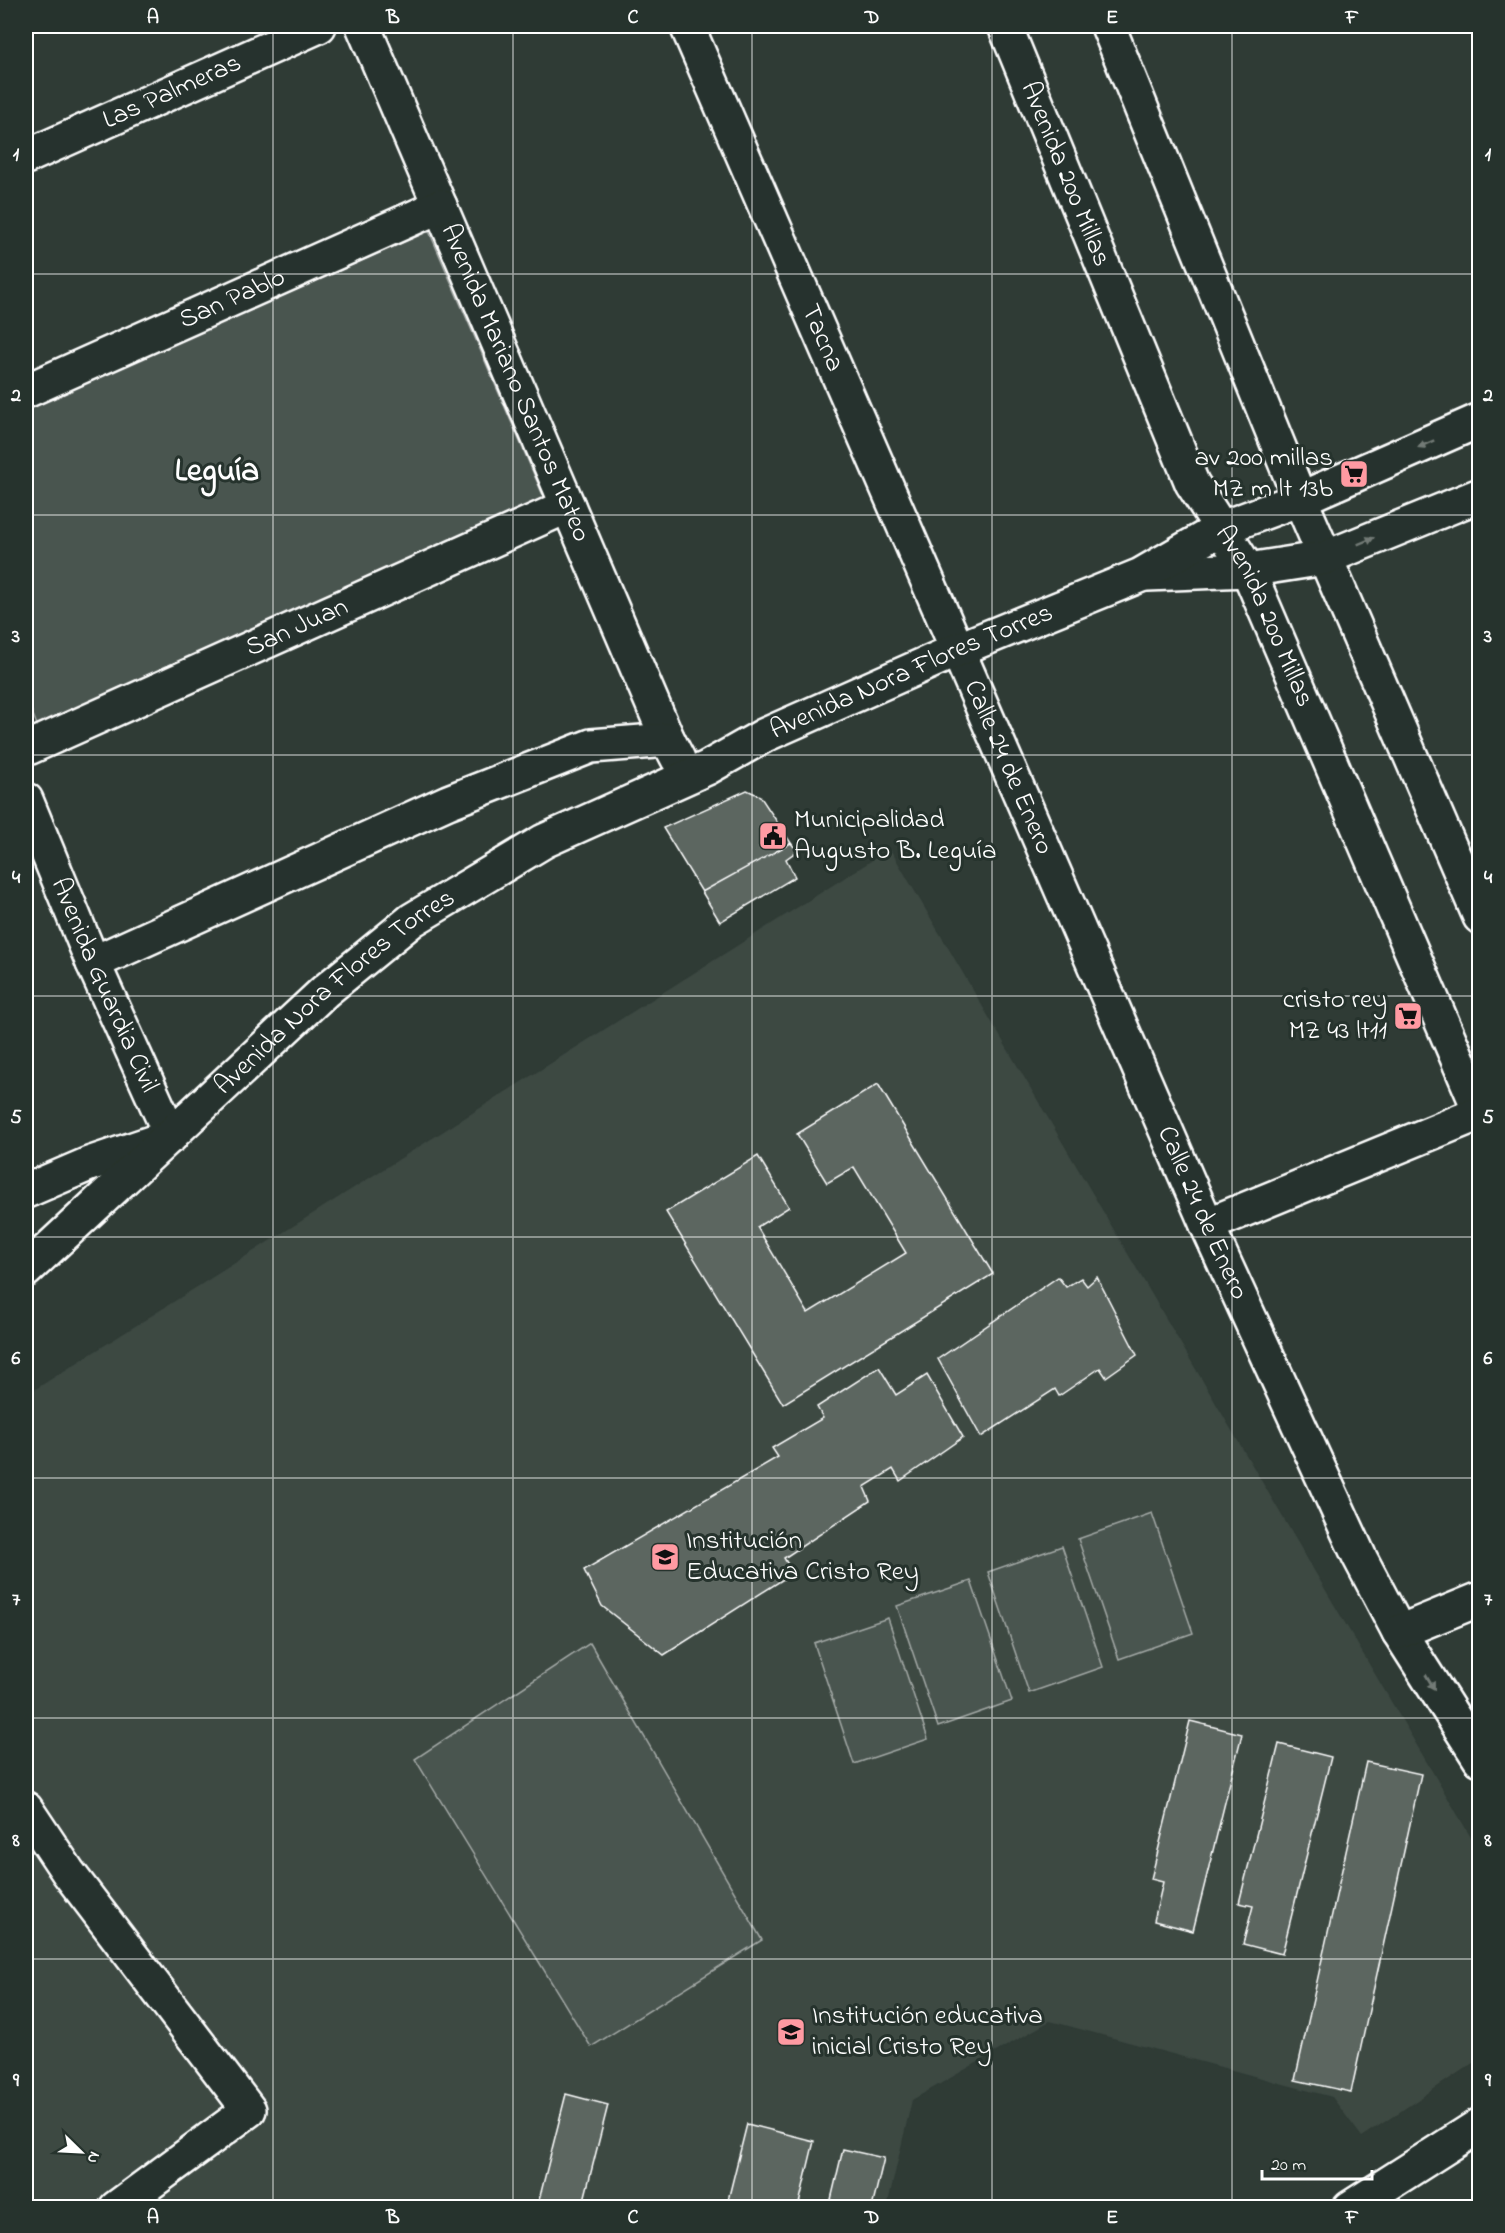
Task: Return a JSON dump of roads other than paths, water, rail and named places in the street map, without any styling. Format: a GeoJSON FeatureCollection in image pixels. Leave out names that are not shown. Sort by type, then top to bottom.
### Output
{"type":"FeatureCollection","features":[{"type":"Feature","properties":{"kind":"street","name":"Las Palmeras"},"geometry":{"type":"LineString","coordinates":[[26,157],[319,26]]}},
{"type":"Feature","properties":{"kind":"street","name":"Avenida Mariano Santos Mateo"},"geometry":{"type":"LineString","coordinates":[[363,26],[668,740]]}},
{"type":"Feature","properties":{"kind":"street","name":"Tacna"},"geometry":{"type":"LineString","coordinates":[[687,26],[957,651]]}},
{"type":"Feature","properties":{"kind":"street","name":"Avenida 200 Millas"},"geometry":{"type":"LineString","coordinates":[[1005,26],[1192,483],[1248,570],[1479,1112]]}},
{"type":"Feature","properties":{"kind":"street"},"geometry":{"type":"LineString","coordinates":[[1108,26],[1300,499],[1479,917]]}},
{"type":"Feature","properties":{"kind":"street","name":"San Pablo"},"geometry":{"type":"LineString","coordinates":[[26,391],[440,206]]}},
{"type":"Feature","properties":{"kind":"street","name":"Avenida Nora Flores Torres"},"geometry":{"type":"LineString","coordinates":[[26,1270],[325,991],[412,920],[544,841],[687,776],[765,735],[1141,574],[1222,528],[1300,499],[1479,420]]}},
{"type":"Feature","properties":{"kind":"street","name":"Avenida Nora Flores Torres"},"geometry":{"type":"LineString","coordinates":[[1141,574],[1248,570],[1325,558],[1479,495]]}},
{"type":"Feature","properties":{"kind":"street","name":"San Juan"},"geometry":{"type":"LineString","coordinates":[[26,749],[568,506]]}},
{"type":"Feature","properties":{"kind":"street","name":"Calle 24 de Enero"},"geometry":{"type":"LineString","coordinates":[[957,651],[1208,1225],[1359,1556],[1399,1632],[1479,1759]]}},
{"type":"Feature","properties":{"kind":"street"},"geometry":{"type":"LineString","coordinates":[[93,963],[448,802],[591,746],[668,740],[687,776]]}},
{"type":"Feature","properties":{"kind":"street","name":"Avenida Guardia Civil"},"geometry":{"type":"LineString","coordinates":[[26,800],[93,963],[171,1136]]}},
{"type":"Feature","properties":{"kind":"street"},"geometry":{"type":"LineString","coordinates":[[1208,1225],[1479,1112]]}},
{"type":"Feature","properties":{"kind":"street"},"geometry":{"type":"LineString","coordinates":[[26,1191],[89,1164],[171,1136]]}},
{"type":"Feature","properties":{"kind":"street"},"geometry":{"type":"LineString","coordinates":[[1399,1632],[1479,1599]]}},
{"type":"Feature","properties":{"kind":"street"},"geometry":{"type":"LineString","coordinates":[[26,1809],[68,1872],[249,2110],[116,2208]]}},
{"type":"Feature","properties":{"kind":"street"},"geometry":{"type":"LineString","coordinates":[[1352,2207],[1479,2125]]}},
{"type":"Feature","properties":{"kind":"place","name":"av 200 millas MZ m lt 13b"},"geometry":{"type":"Point","coordinates":[1354,474]}},
{"type":"Feature","properties":{"kind":"place","name":"Municipalidad Augusto B. Leguía"},"geometry":{"type":"Point","coordinates":[773,836]}},
{"type":"Feature","properties":{"kind":"place","name":"cristo rey MZ 43 lt11"},"geometry":{"type":"Point","coordinates":[1408,1016]}},
{"type":"Feature","properties":{"kind":"place","name":"Institución Educativa Cristo Rey"},"geometry":{"type":"Point","coordinates":[665,1557]}},
{"type":"Feature","properties":{"kind":"place","name":"Institución educativa inicial Cristo Rey"},"geometry":{"type":"Point","coordinates":[791,2032]}},
{"type":"Feature","properties":{"kind":"district","name":"Leguía"},"geometry":{"type":"Point","coordinates":[217,472]}}]}
